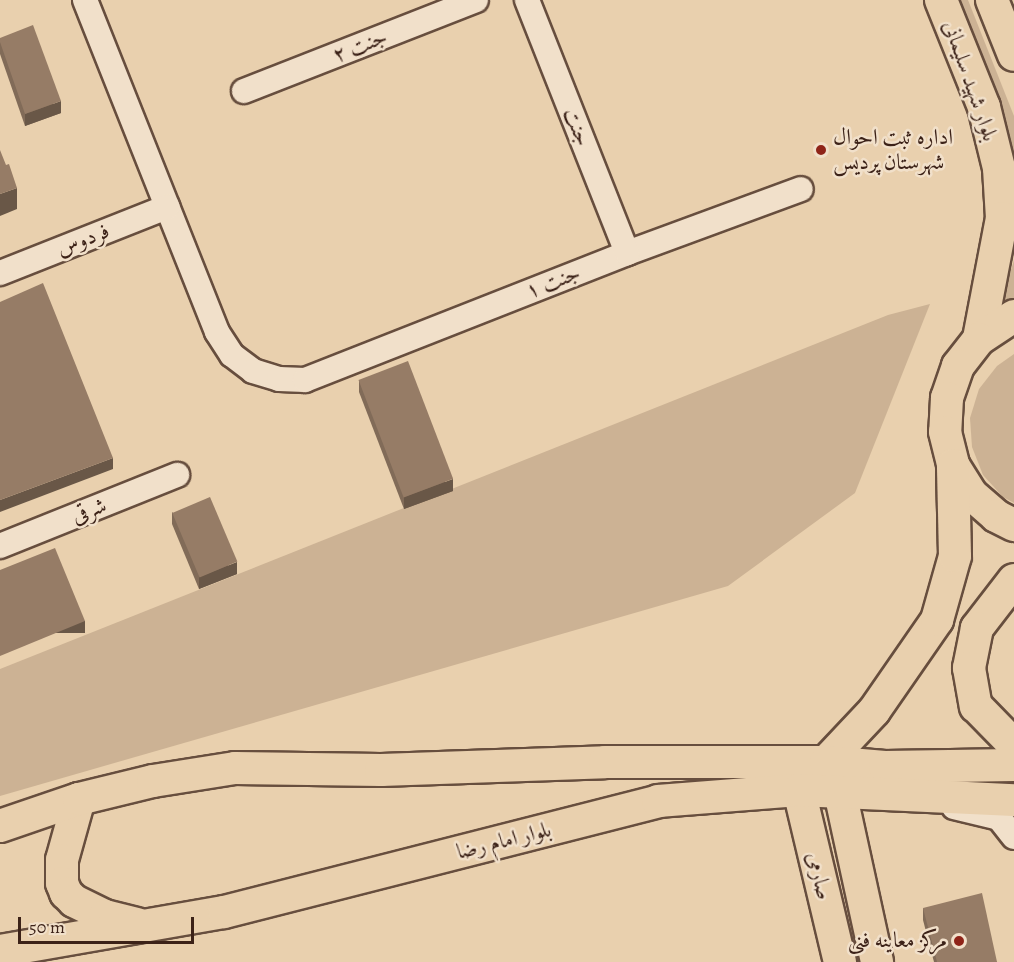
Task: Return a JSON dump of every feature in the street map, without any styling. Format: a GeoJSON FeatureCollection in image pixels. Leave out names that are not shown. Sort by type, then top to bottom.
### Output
{"type":"FeatureCollection","features":[{"type":"Feature","properties":{"kind":"main road","name":"بلوار شهید سلیمانی"},"geometry":{"type":"LineString","coordinates":[[941,0],[984,107],[999,168],[1002,218],[978,339]]}},
{"type":"Feature","properties":{"kind":"main road"},"geometry":{"type":"LineString","coordinates":[[992,0],[1014,55]]}},
{"type":"Feature","properties":{"kind":"main road"},"geometry":{"type":"LineString","coordinates":[[826,762],[874,711],[937,620],[955,556],[953,465],[945,432],[947,398],[958,366],[978,339],[1014,316]]}},
{"type":"Feature","properties":{"kind":"main road"},"geometry":{"type":"LineString","coordinates":[[953,465],[971,494],[996,516],[1014,525]]}},
{"type":"Feature","properties":{"kind":"main road"},"geometry":{"type":"LineString","coordinates":[[1014,580],[977,628],[969,668],[976,706],[1014,745]]}},
{"type":"Feature","properties":{"kind":"main road"},"geometry":{"type":"LineString","coordinates":[[0,826],[79,799],[153,781],[235,768],[381,770],[605,762],[826,762],[885,767],[1014,765]]}},
{"type":"Feature","properties":{"kind":"main road","name":"بلوار امام رضا"},"geometry":{"type":"LineString","coordinates":[[0,951],[224,912],[658,801],[799,790],[908,797],[1014,800]]}},
{"type":"Feature","properties":{"kind":"main road","name":"صارمی"},"geometry":{"type":"LineString","coordinates":[[799,790],[840,962]]}},
{"type":"Feature","properties":{"kind":"main road","name":"صارمی"},"geometry":{"type":"LineString","coordinates":[[840,792],[876,962]]}},
{"type":"Feature","properties":{"kind":"main road"},"geometry":{"type":"LineString","coordinates":[[79,799],[62,860],[62,883],[66,893],[74,901],[105,916],[141,925]]}},
{"type":"Feature","properties":{"kind":"street"},"geometry":{"type":"LineString","coordinates":[[85,0],[167,207]]}},
{"type":"Feature","properties":{"kind":"street","name":"جنت ۲"},"geometry":{"type":"LineString","coordinates":[[244,91],[476,0]]}},
{"type":"Feature","properties":{"kind":"street","name":"جنت"},"geometry":{"type":"LineString","coordinates":[[527,0],[627,253]]}},
{"type":"Feature","properties":{"kind":"street","name":"جنت ۱"},"geometry":{"type":"LineString","coordinates":[[167,207],[217,332],[232,355],[253,371],[279,379],[305,380],[627,253],[801,189]]}},
{"type":"Feature","properties":{"kind":"street","name":"فردوس"},"geometry":{"type":"LineString","coordinates":[[0,273],[167,207]]}},
{"type":"Feature","properties":{"kind":"street","name":"شرقی"},"geometry":{"type":"LineString","coordinates":[[0,546],[177,475]]}},
{"type":"Feature","properties":{"kind":"street"},"geometry":{"type":"LineString","coordinates":[[908,797],[999,818],[1014,837]]}},
{"type":"Feature","properties":{"kind":"shaded area"},"geometry":{"type":"Polygon","coordinates":[[[958,0],[968,0],[1014,116],[1014,155],[958,0]]]}},
{"type":"Feature","properties":{"kind":"shaded area"},"geometry":{"type":"Polygon","coordinates":[[[1014,260],[1014,300],[998,307],[1010,273],[1014,260]]]}},
{"type":"Feature","properties":{"kind":"shaded area"},"geometry":{"type":"Polygon","coordinates":[[[930,304],[855,493],[728,586],[0,796],[0,669],[888,315],[930,304]]]}},
{"type":"Feature","properties":{"kind":"shaded area"},"geometry":{"type":"Polygon","coordinates":[[[1014,354],[1014,503],[1003,497],[983,475],[972,447],[970,418],[979,389],[997,366],[1014,354]]]}},
{"type":"Feature","properties":{"kind":"building"},"geometry":{"type":"Polygon","coordinates":[[[33,25],[61,101],[25,114],[0,38],[33,25]]]}},
{"type":"Feature","properties":{"kind":"building"},"geometry":{"type":"Polygon","coordinates":[[[0,150],[6,165],[9,164],[17,188],[0,194],[0,150]]]}},
{"type":"Feature","properties":{"kind":"building"},"geometry":{"type":"Polygon","coordinates":[[[43,283],[113,458],[0,500],[0,302],[43,283]]]}},
{"type":"Feature","properties":{"kind":"building"},"geometry":{"type":"Polygon","coordinates":[[[408,361],[453,479],[404,498],[359,380],[408,361]]]}},
{"type":"Feature","properties":{"kind":"building"},"geometry":{"type":"Polygon","coordinates":[[[210,497],[237,561],[200,577],[172,513],[210,497]]]}},
{"type":"Feature","properties":{"kind":"building"},"geometry":{"type":"Polygon","coordinates":[[[55,548],[85,621],[0,656],[0,570],[55,548]]]}},
{"type":"Feature","properties":{"kind":"building","name":"مرکز معاینه فنی"},"geometry":{"type":"Polygon","coordinates":[[[982,893],[997,962],[937,962],[923,908],[982,893]]]}},
{"type":"Feature","properties":{"kind":"place","name":"اداره ثبت احوال شهرستان پردیس"},"geometry":{"type":"Point","coordinates":[821,150]}},
{"type":"Feature","properties":{"kind":"place","name":"مرکز معاینه فنی"},"geometry":{"type":"Point","coordinates":[959,941]}}]}
